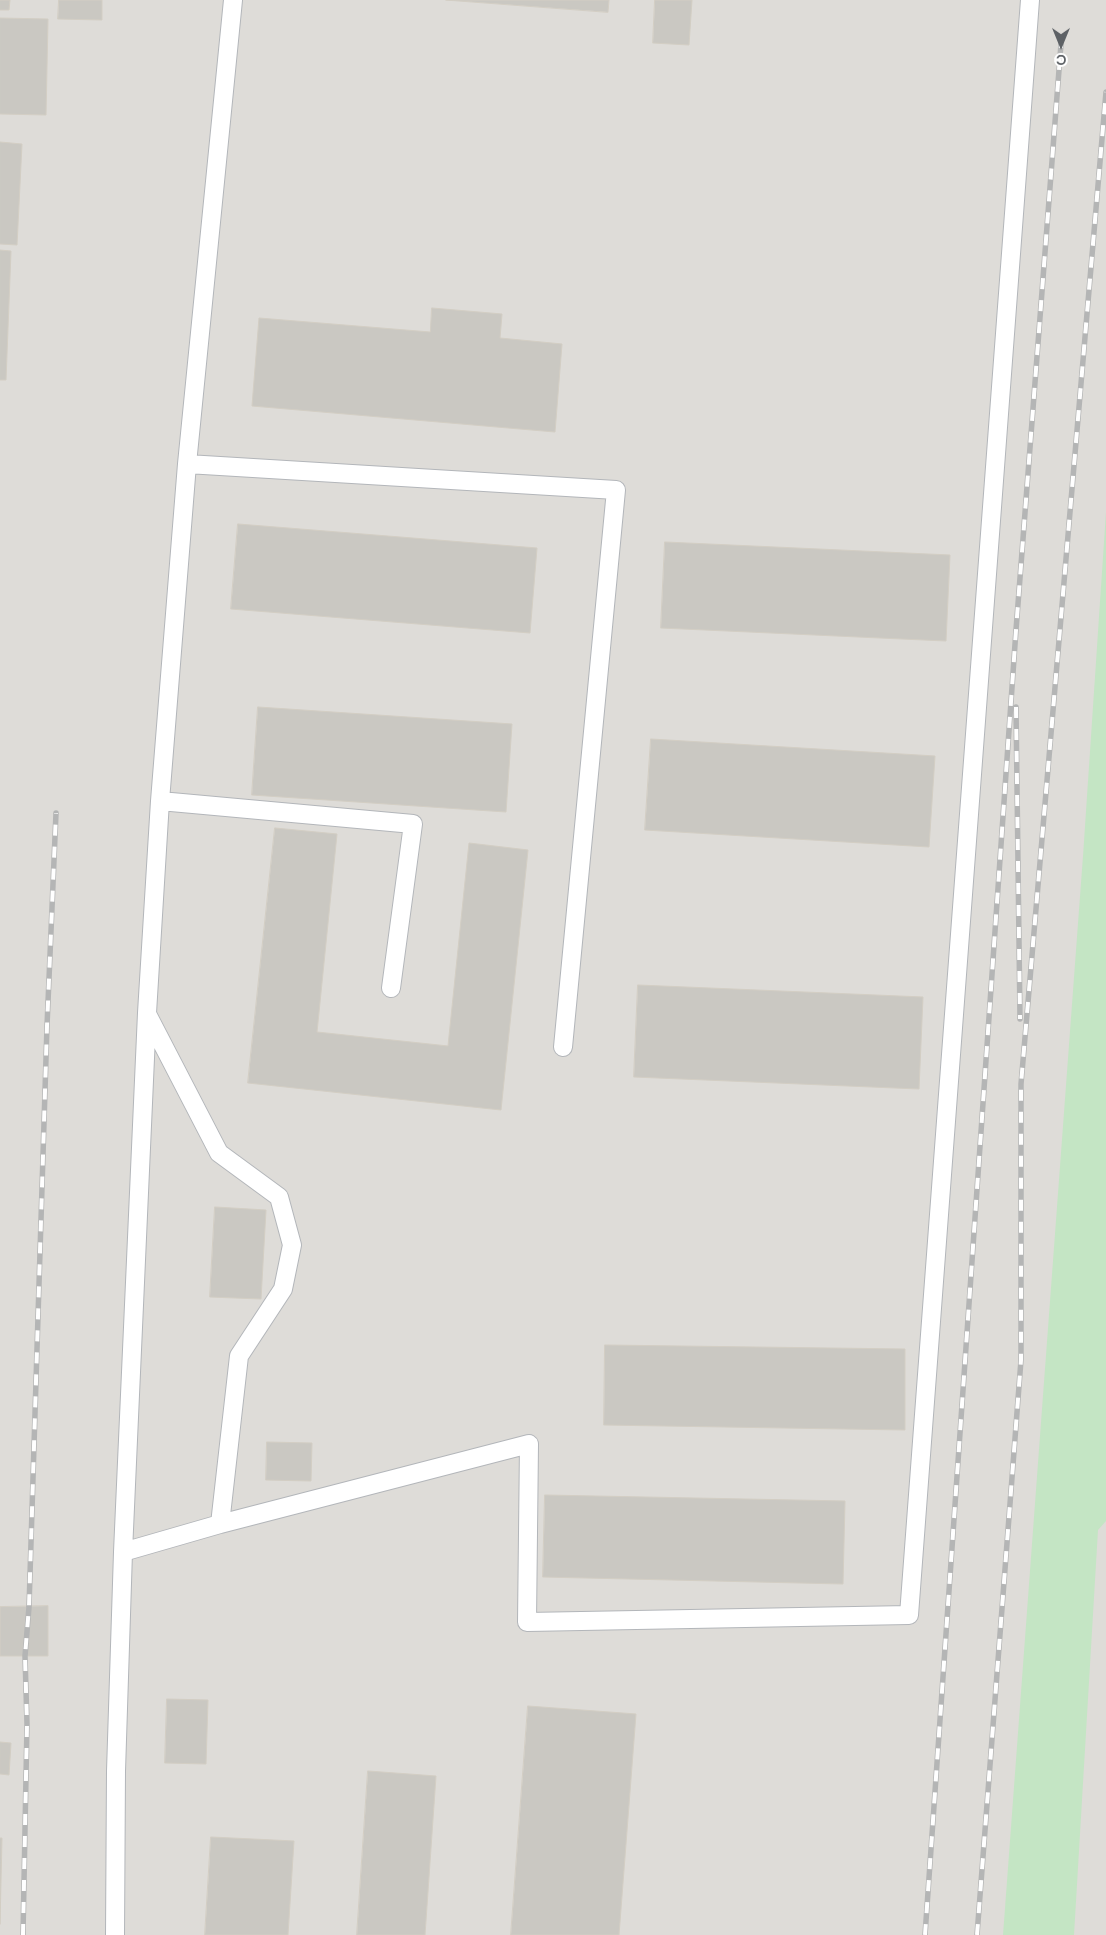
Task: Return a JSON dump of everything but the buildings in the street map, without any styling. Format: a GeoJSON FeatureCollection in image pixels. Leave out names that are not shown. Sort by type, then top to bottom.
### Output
{"type":"FeatureCollection","features":[{"type":"Feature","properties":{"kind":"lane"},"geometry":{"type":"LineString","coordinates":[[115,1935],[116,1771],[123,1552],[147,1013],[160,801],[187,464],[233,0]]}},
{"type":"Feature","properties":{"kind":"lane"},"geometry":{"type":"LineString","coordinates":[[123,1552],[220,1524],[528,1444],[527,1622],[909,1615],[1030,0]]}},
{"type":"Feature","properties":{"kind":"lane"},"geometry":{"type":"LineString","coordinates":[[187,464],[616,490],[563,1047]]}},
{"type":"Feature","properties":{"kind":"lane"},"geometry":{"type":"LineString","coordinates":[[160,801],[413,824],[391,988]]}},
{"type":"Feature","properties":{"kind":"lane"},"geometry":{"type":"LineString","coordinates":[[147,1013],[219,1153],[279,1197],[292,1245],[283,1290],[239,1356],[220,1524]]}},
{"type":"Feature","properties":{"kind":"shaded area"},"geometry":{"type":"Polygon","coordinates":[[[0,0],[1106,0],[1106,1935],[0,1935],[0,0]]]}},
{"type":"Feature","properties":{"kind":"green space"},"geometry":{"type":"Polygon","coordinates":[[[1106,512],[1106,1521],[1098,1530],[1074,1935],[1003,1935],[1083,856],[1106,512]]]}},
{"type":"Feature","properties":{"kind":"railway"},"geometry":{"type":"LineString","coordinates":[[925,1935],[1016,630],[1061,44]]}},
{"type":"Feature","properties":{"kind":"railway"},"geometry":{"type":"LineString","coordinates":[[977,1935],[1021,1360],[1021,1084],[1106,92]]}},
{"type":"Feature","properties":{"kind":"railway"},"geometry":{"type":"LineString","coordinates":[[1016,707],[1020,1019]]}},
{"type":"Feature","properties":{"kind":"railway"},"geometry":{"type":"LineString","coordinates":[[23,1935],[27,1724],[25,1656],[29,1607],[47,1026],[56,813]]}}]}
